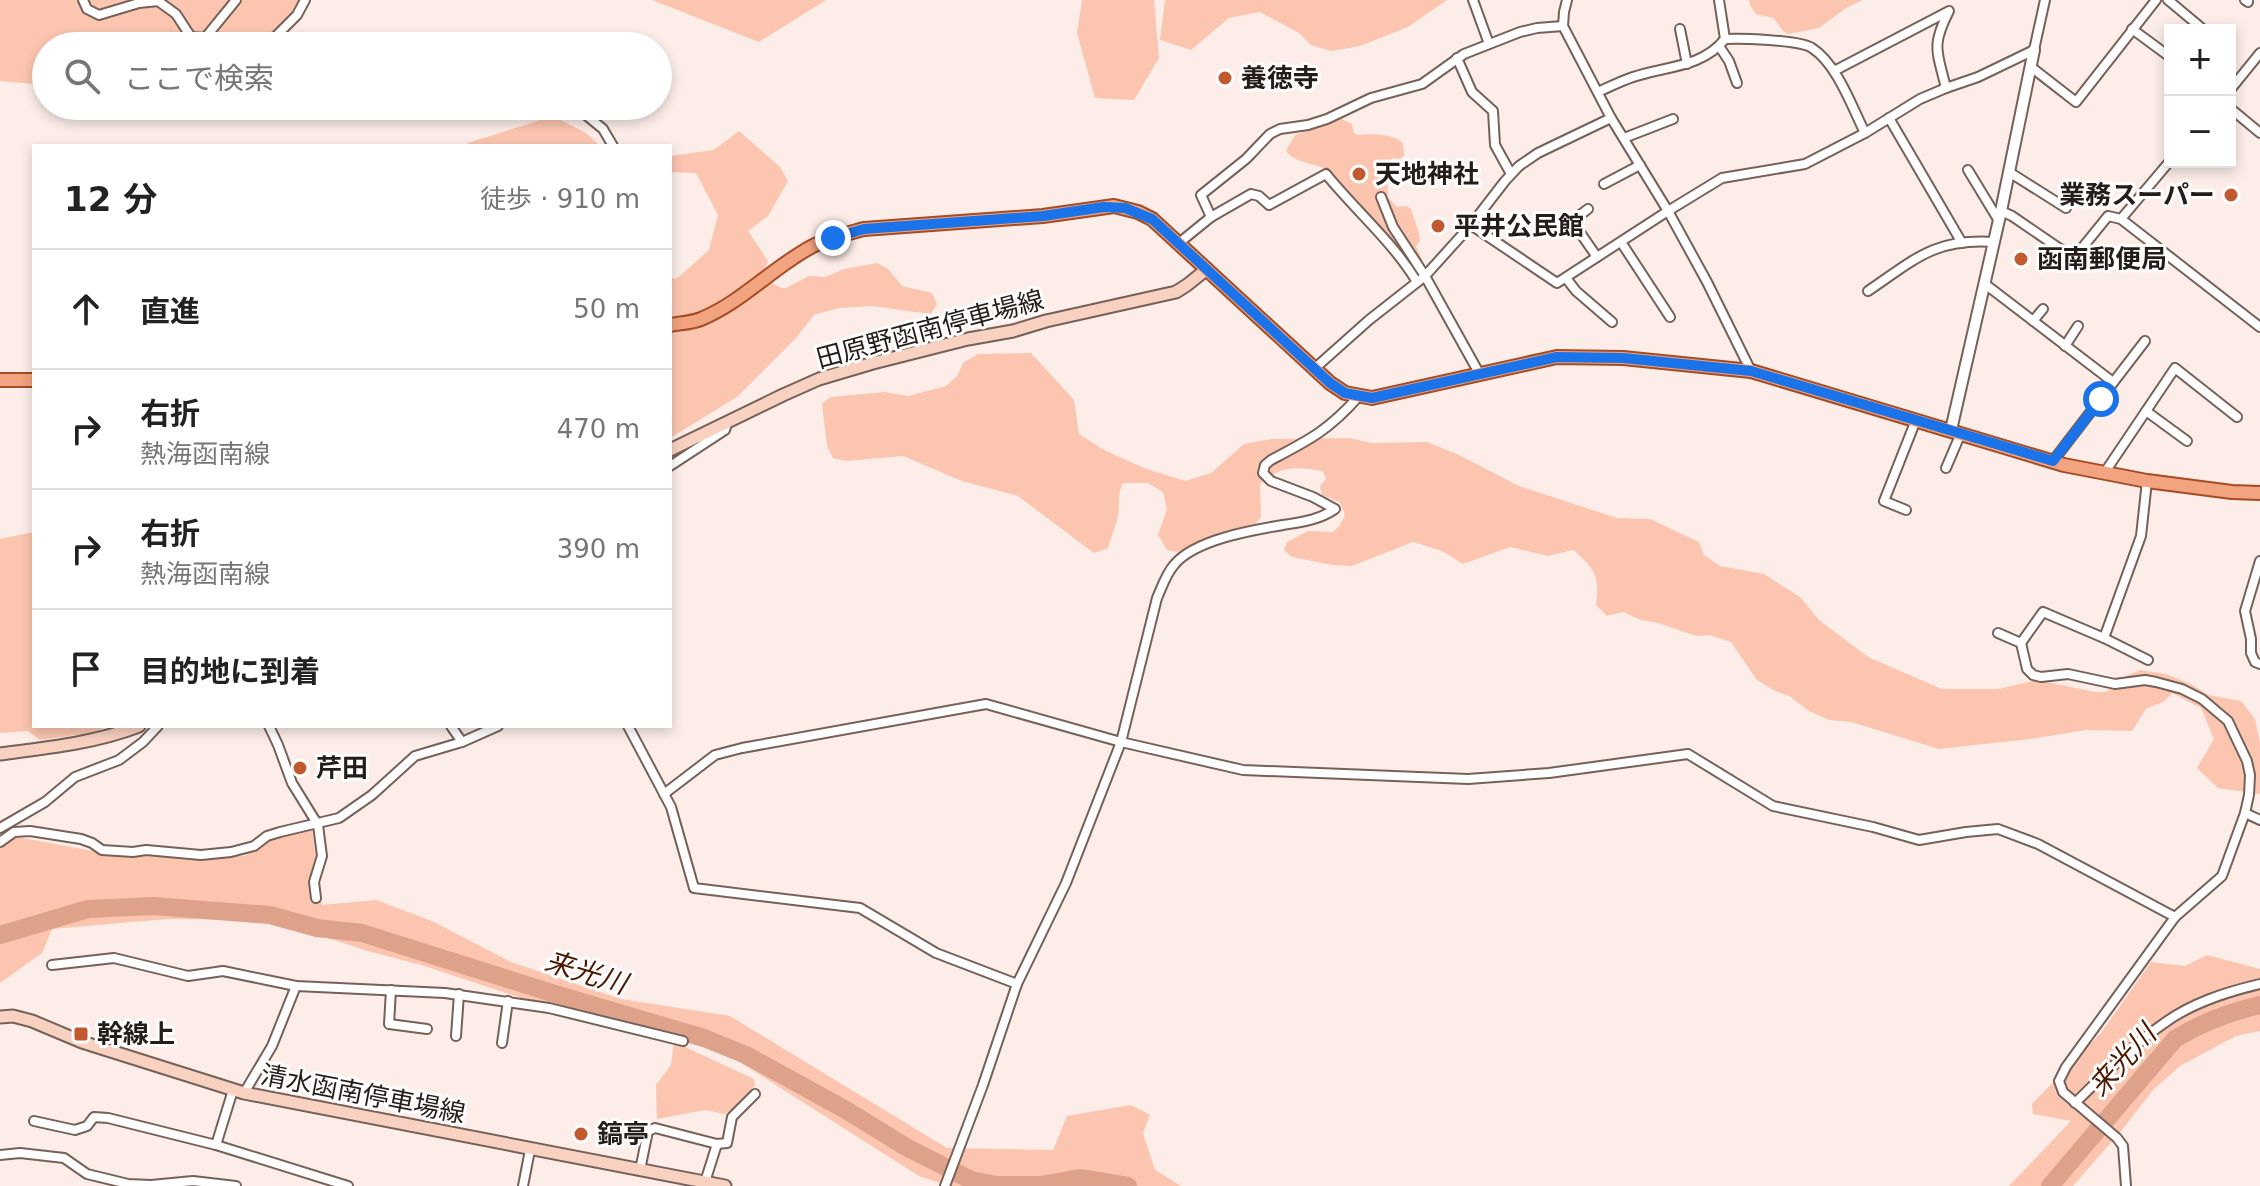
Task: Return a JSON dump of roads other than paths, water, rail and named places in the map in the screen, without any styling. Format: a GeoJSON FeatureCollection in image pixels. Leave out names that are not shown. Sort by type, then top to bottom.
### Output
{"type":"FeatureCollection","features":[{"type":"Feature","properties":{"kind":"main road"},"geometry":{"type":"LineString","coordinates":[[672,325],[698,320],[717,311],[811,247],[864,229],[1043,216],[1114,206],[1152,219],[1314,369],[1337,388],[1358,397],[1386,397],[1557,357],[1623,358],[1751,371],[2053,461],[2147,481],[2260,493]]}},
{"type":"Feature","properties":{"kind":"main road","name":"田原野函南停車場線"},"geometry":{"type":"LineString","coordinates":[[672,449],[819,379],[968,339],[1176,292],[1207,269]]}},
{"type":"Feature","properties":{"kind":"main road"},"geometry":{"type":"LineString","coordinates":[[0,380],[32,380]]}},
{"type":"Feature","properties":{"kind":"main road"},"geometry":{"type":"LineString","coordinates":[[0,754],[91,739],[134,728]]}},
{"type":"Feature","properties":{"kind":"main road","name":"清水函南停車場線"},"geometry":{"type":"LineString","coordinates":[[0,1017],[13,1016],[32,1021],[82,1042],[239,1091],[725,1186]]}},
{"type":"Feature","properties":{"kind":"street"},"geometry":{"type":"LineString","coordinates":[[83,0],[87,9],[99,15],[139,3],[158,1],[176,14],[188,32]]}},
{"type":"Feature","properties":{"kind":"street"},"geometry":{"type":"LineString","coordinates":[[210,32],[236,0]]}},
{"type":"Feature","properties":{"kind":"street"},"geometry":{"type":"LineString","coordinates":[[280,32],[297,15],[305,0]]}},
{"type":"Feature","properties":{"kind":"street"},"geometry":{"type":"LineString","coordinates":[[1473,0],[1489,44]]}},
{"type":"Feature","properties":{"kind":"street"},"geometry":{"type":"LineString","coordinates":[[1567,0],[1563,26],[1611,118],[1668,211],[1751,371]]}},
{"type":"Feature","properties":{"kind":"street"},"geometry":{"type":"LineString","coordinates":[[1719,0],[1722,42],[1737,83]]}},
{"type":"Feature","properties":{"kind":"street"},"geometry":{"type":"LineString","coordinates":[[1946,88],[1936,46],[1938,32],[1957,0]]}},
{"type":"Feature","properties":{"kind":"street"},"geometry":{"type":"LineString","coordinates":[[1946,468],[2045,0]]}},
{"type":"Feature","properties":{"kind":"street"},"geometry":{"type":"LineString","coordinates":[[2031,67],[2076,102],[2156,0]]}},
{"type":"Feature","properties":{"kind":"street"},"geometry":{"type":"LineString","coordinates":[[2168,0],[2197,24]]}},
{"type":"Feature","properties":{"kind":"street"},"geometry":{"type":"LineString","coordinates":[[1834,71],[1949,11]]}},
{"type":"Feature","properties":{"kind":"street"},"geometry":{"type":"LineString","coordinates":[[1211,217],[1201,195],[1246,159],[1270,134],[1285,127],[1327,119],[1371,98],[1422,84],[1457,58],[1520,32],[1563,26]]}},
{"type":"Feature","properties":{"kind":"street"},"geometry":{"type":"LineString","coordinates":[[1680,29],[1687,64]]}},
{"type":"Feature","properties":{"kind":"street"},"geometry":{"type":"LineString","coordinates":[[2132,29],[2164,53]]}},
{"type":"Feature","properties":{"kind":"street"},"geometry":{"type":"LineString","coordinates":[[1598,92],[1635,77],[1687,64],[1722,42],[1747,37],[1810,46],[1834,71],[1865,133]]}},
{"type":"Feature","properties":{"kind":"street"},"geometry":{"type":"LineString","coordinates":[[1471,225],[1557,283],[1722,178],[1805,164],[1865,133],[1920,99],[1978,77],[2034,50]]}},
{"type":"Feature","properties":{"kind":"street"},"geometry":{"type":"LineString","coordinates":[[2236,83],[2259,55]]}},
{"type":"Feature","properties":{"kind":"street"},"geometry":{"type":"LineString","coordinates":[[1457,58],[1470,88],[1493,111],[1495,145],[1511,174]]}},
{"type":"Feature","properties":{"kind":"street"},"geometry":{"type":"LineString","coordinates":[[2236,113],[2260,133]]}},
{"type":"Feature","properties":{"kind":"street"},"geometry":{"type":"LineString","coordinates":[[1314,369],[1421,279],[1471,225],[1511,174],[1538,153],[1611,118]]}},
{"type":"Feature","properties":{"kind":"street"},"geometry":{"type":"LineString","coordinates":[[1889,118],[1962,243]]}},
{"type":"Feature","properties":{"kind":"street"},"geometry":{"type":"LineString","coordinates":[[1624,138],[1673,119]]}},
{"type":"Feature","properties":{"kind":"street"},"geometry":{"type":"LineString","coordinates":[[592,120],[603,129],[612,144]]}},
{"type":"Feature","properties":{"kind":"street"},"geometry":{"type":"LineString","coordinates":[[1604,184],[1640,165]]}},
{"type":"Feature","properties":{"kind":"street"},"geometry":{"type":"LineString","coordinates":[[2121,219],[2164,168]]}},
{"type":"Feature","properties":{"kind":"street"},"geometry":{"type":"LineString","coordinates":[[1968,170],[2000,216]]}},
{"type":"Feature","properties":{"kind":"street"},"geometry":{"type":"LineString","coordinates":[[2009,172],[2066,208]]}},
{"type":"Feature","properties":{"kind":"street"},"geometry":{"type":"LineString","coordinates":[[1179,243],[1211,217],[1251,194],[1259,196],[1269,205],[1326,174],[1421,279]]}},
{"type":"Feature","properties":{"kind":"street"},"geometry":{"type":"LineString","coordinates":[[1381,197],[1421,279],[1479,373]]}},
{"type":"Feature","properties":{"kind":"street"},"geometry":{"type":"LineString","coordinates":[[1588,209],[1572,221],[1597,257]]}},
{"type":"Feature","properties":{"kind":"street"},"geometry":{"type":"LineString","coordinates":[[2000,216],[2012,216],[2069,255],[2078,253],[2108,216],[2121,219],[2260,327]]}},
{"type":"Feature","properties":{"kind":"street"},"geometry":{"type":"LineString","coordinates":[[1621,242],[1670,317]]}},
{"type":"Feature","properties":{"kind":"street"},"geometry":{"type":"LineString","coordinates":[[1868,291],[1927,251],[1943,245],[1994,242]]}},
{"type":"Feature","properties":{"kind":"street"},"geometry":{"type":"LineString","coordinates":[[1566,278],[1576,291],[1612,322]]}},
{"type":"Feature","properties":{"kind":"street"},"geometry":{"type":"LineString","coordinates":[[1985,284],[2113,382]]}},
{"type":"Feature","properties":{"kind":"street"},"geometry":{"type":"LineString","coordinates":[[2033,321],[2043,309]]}},
{"type":"Feature","properties":{"kind":"street"},"geometry":{"type":"LineString","coordinates":[[2065,346],[2078,326]]}},
{"type":"Feature","properties":{"kind":"street"},"geometry":{"type":"LineString","coordinates":[[2053,461],[2145,341]]}},
{"type":"Feature","properties":{"kind":"street"},"geometry":{"type":"LineString","coordinates":[[2105,472],[2175,368],[2237,417]]}},
{"type":"Feature","properties":{"kind":"street"},"geometry":{"type":"LineString","coordinates":[[945,1186],[1017,984],[1066,883],[1121,742],[1157,598],[1174,564],[1190,551],[1214,542],[1320,518],[1335,509],[1271,481],[1263,473],[1265,465],[1271,460],[1324,431],[1358,397]]}},
{"type":"Feature","properties":{"kind":"street"},"geometry":{"type":"LineString","coordinates":[[2146,411],[2187,441]]}},
{"type":"Feature","properties":{"kind":"street"},"geometry":{"type":"LineString","coordinates":[[1906,510],[1884,501],[1916,420]]}},
{"type":"Feature","properties":{"kind":"street"},"geometry":{"type":"LineString","coordinates":[[672,465],[725,430],[728,421]]}},
{"type":"Feature","properties":{"kind":"street"},"geometry":{"type":"LineString","coordinates":[[2104,638],[2141,536],[2147,481]]}},
{"type":"Feature","properties":{"kind":"street"},"geometry":{"type":"LineString","coordinates":[[2260,561],[2245,611],[2251,653],[2255,662],[2260,664]]}},
{"type":"Feature","properties":{"kind":"street"},"geometry":{"type":"LineString","coordinates":[[2126,1186],[2123,1146],[2063,1092],[2059,1081],[2175,917],[2222,876],[2245,813],[2250,775],[2247,761],[2228,721],[2202,699],[2182,689],[2145,680],[2115,684],[2068,674],[2033,675],[2027,669],[2021,643],[2043,612],[2148,660]]}},
{"type":"Feature","properties":{"kind":"street"},"geometry":{"type":"LineString","coordinates":[[1998,633],[2021,643]]}},
{"type":"Feature","properties":{"kind":"street"},"geometry":{"type":"LineString","coordinates":[[664,794],[715,755],[986,704],[1121,742],[1243,770],[1468,779],[1549,773],[1688,754],[1773,806],[1919,840],[1998,829],[2038,844],[2175,917]]}},
{"type":"Feature","properties":{"kind":"street"},"geometry":{"type":"LineString","coordinates":[[0,828],[45,802],[75,777],[119,760],[156,728]]}},
{"type":"Feature","properties":{"kind":"street"},"geometry":{"type":"LineString","coordinates":[[270,728],[292,783],[318,825],[322,856],[314,882],[316,898]]}},
{"type":"Feature","properties":{"kind":"street"},"geometry":{"type":"LineString","coordinates":[[452,728],[462,742]]}},
{"type":"Feature","properties":{"kind":"street"},"geometry":{"type":"LineString","coordinates":[[0,842],[14,832],[30,831],[81,839],[102,850],[201,855],[231,852],[254,846],[267,836],[339,818],[372,795],[415,756],[462,742],[494,728]]}},
{"type":"Feature","properties":{"kind":"street"},"geometry":{"type":"LineString","coordinates":[[629,728],[671,807],[694,888],[860,908],[936,953],[1017,984]]}},
{"type":"Feature","properties":{"kind":"street"},"geometry":{"type":"LineString","coordinates":[[2245,813],[2260,820]]}},
{"type":"Feature","properties":{"kind":"street"},"geometry":{"type":"LineString","coordinates":[[52,965],[114,958],[188,976],[223,971],[296,986],[459,994],[549,1008],[683,1041]]}},
{"type":"Feature","properties":{"kind":"street"},"geometry":{"type":"LineString","coordinates":[[2078,1106],[2101,1078],[2164,1023],[2215,996],[2260,984]]}},
{"type":"Feature","properties":{"kind":"street"},"geometry":{"type":"LineString","coordinates":[[216,1145],[239,1091],[272,1046],[296,986]]}},
{"type":"Feature","properties":{"kind":"street"},"geometry":{"type":"LineString","coordinates":[[391,990],[389,1024],[427,1029]]}},
{"type":"Feature","properties":{"kind":"street"},"geometry":{"type":"LineString","coordinates":[[456,1036],[459,994]]}},
{"type":"Feature","properties":{"kind":"street"},"geometry":{"type":"LineString","coordinates":[[502,1043],[508,1001]]}},
{"type":"Feature","properties":{"kind":"street"},"geometry":{"type":"LineString","coordinates":[[640,1170],[648,1131],[655,1128],[717,1144],[727,1143],[732,1117],[755,1094]]}},
{"type":"Feature","properties":{"kind":"street"},"geometry":{"type":"LineString","coordinates":[[34,1121],[75,1130],[87,1126],[98,1116],[216,1145],[348,1186]]}},
{"type":"Feature","properties":{"kind":"street"},"geometry":{"type":"LineString","coordinates":[[705,1182],[717,1144]]}},
{"type":"Feature","properties":{"kind":"street"},"geometry":{"type":"LineString","coordinates":[[523,1186],[530,1150]]}},
{"type":"Feature","properties":{"kind":"street"},"geometry":{"type":"LineString","coordinates":[[0,1155],[20,1153],[64,1158],[87,1174],[128,1184],[193,1181],[236,1186]]}},
{"type":"Feature","properties":{"kind":"waterway","name":"来光川"},"geometry":{"type":"LineString","coordinates":[[0,935],[88,909],[153,906],[270,915],[317,928],[362,933],[704,1038],[746,1055],[906,1147],[971,1180],[997,1185],[1041,1185],[1080,1178],[1128,1186]]}},
{"type":"Feature","properties":{"kind":"waterway","name":"来光川"},"geometry":{"type":"LineString","coordinates":[[2050,1186],[2175,1039],[2216,1018],[2260,1005]]}},
{"type":"Feature","properties":{"kind":"place","name":"養徳寺"},"geometry":{"type":"Point","coordinates":[1225,78]}},
{"type":"Feature","properties":{"kind":"place","name":"天地神社"},"geometry":{"type":"Point","coordinates":[1359,174]}},
{"type":"Feature","properties":{"kind":"place","name":"業務スーパー"},"geometry":{"type":"Point","coordinates":[2231,195]}},
{"type":"Feature","properties":{"kind":"place","name":"平井公民館"},"geometry":{"type":"Point","coordinates":[1438,226]}},
{"type":"Feature","properties":{"kind":"place","name":"函南郵便局"},"geometry":{"type":"Point","coordinates":[2021,259]}},
{"type":"Feature","properties":{"kind":"place","name":"芹田"},"geometry":{"type":"Point","coordinates":[300,768]}},
{"type":"Feature","properties":{"kind":"place","name":"幹線上"},"geometry":{"type":"Point","coordinates":[81,1034]}},
{"type":"Feature","properties":{"kind":"place","name":"鎬亭"},"geometry":{"type":"Point","coordinates":[581,1134]}}]}
